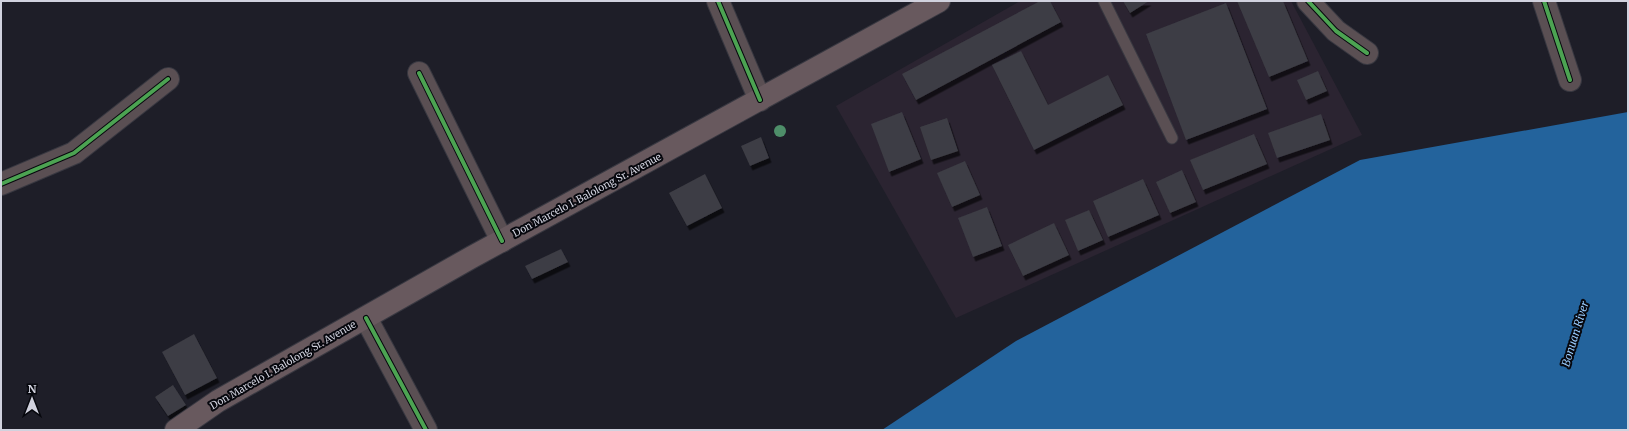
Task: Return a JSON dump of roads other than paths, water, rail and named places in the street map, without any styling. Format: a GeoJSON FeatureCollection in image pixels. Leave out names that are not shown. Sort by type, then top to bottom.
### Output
{"type":"FeatureCollection","features":[{"type":"Feature","properties":{"kind":"main road","name":"Don Marcelo I. Balolong Sr. Avenue"},"geometry":{"type":"LineString","coordinates":[[176,430],[218,401],[502,241],[939,1]]}},
{"type":"Feature","properties":{"kind":"street"},"geometry":{"type":"LineString","coordinates":[[718,1],[760,100]]}},
{"type":"Feature","properties":{"kind":"street"},"geometry":{"type":"LineString","coordinates":[[1308,1],[1336,31],[1367,53]]}},
{"type":"Feature","properties":{"kind":"street"},"geometry":{"type":"LineString","coordinates":[[1544,1],[1570,80]]}},
{"type":"Feature","properties":{"kind":"street"},"geometry":{"type":"LineString","coordinates":[[418,73],[502,241]]}},
{"type":"Feature","properties":{"kind":"street"},"geometry":{"type":"LineString","coordinates":[[1,184],[74,153],[168,79]]}},
{"type":"Feature","properties":{"kind":"street"},"geometry":{"type":"LineString","coordinates":[[366,318],[426,430]]}},
{"type":"Feature","properties":{"kind":"lane"},"geometry":{"type":"LineString","coordinates":[[1104,1],[1172,138]]}},
{"type":"Feature","properties":{"kind":"water","name":"Bonuan River"},"geometry":{"type":"Polygon","coordinates":[[[1628,112],[1628,430],[882,430],[1016,341],[1360,160],[1628,112]]]}}]}
